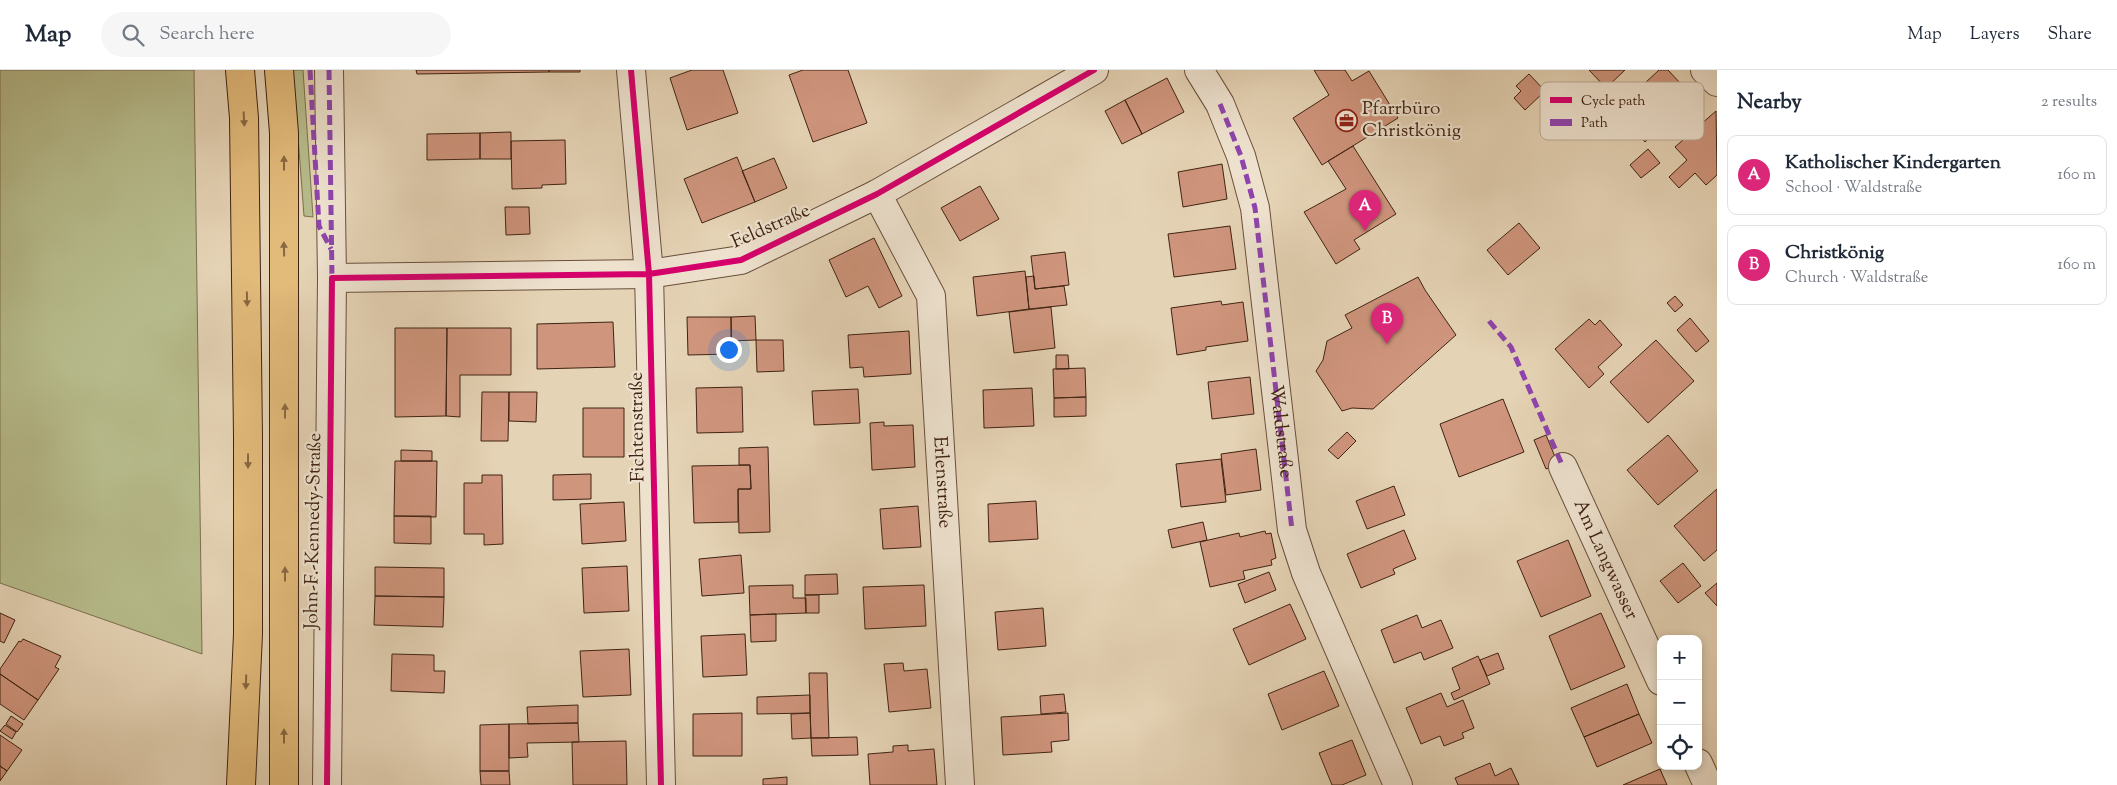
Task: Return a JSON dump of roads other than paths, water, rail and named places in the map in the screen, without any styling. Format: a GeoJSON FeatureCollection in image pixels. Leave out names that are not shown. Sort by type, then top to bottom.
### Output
{"type":"FeatureCollection","features":[{"type":"Feature","properties":{"kind":"main road"},"geometry":{"type":"LineString","coordinates":[[240,70],[244,118],[248,436],[248,634],[241,785]]}},
{"type":"Feature","properties":{"kind":"main road"},"geometry":{"type":"LineString","coordinates":[[279,70],[284,133],[284,785]]}},
{"type":"Feature","properties":{"kind":"street","name":"John-F.-Kennedy-Straße"},"geometry":{"type":"LineString","coordinates":[[326,785],[332,278],[329,70]]}},
{"type":"Feature","properties":{"kind":"street","name":"Fichtenstraße"},"geometry":{"type":"LineString","coordinates":[[631,70],[649,274],[661,785]]}},
{"type":"Feature","properties":{"kind":"street","name":"Feldstraße"},"geometry":{"type":"LineString","coordinates":[[332,278],[649,274],[741,260],[877,194],[1094,70]]}},
{"type":"Feature","properties":{"kind":"street","name":"Waldstraße"},"geometry":{"type":"LineString","coordinates":[[1199,70],[1220,104],[1241,156],[1255,208],[1292,530],[1306,573],[1398,785]]}},
{"type":"Feature","properties":{"kind":"street"},"geometry":{"type":"LineString","coordinates":[[1705,70],[1717,82]]}},
{"type":"Feature","properties":{"kind":"street","name":"Erlenstraße"},"geometry":{"type":"LineString","coordinates":[[877,194],[932,296],[960,785]]}},
{"type":"Feature","properties":{"kind":"street","name":"Am Langwasser"},"geometry":{"type":"LineString","coordinates":[[1563,467],[1661,680]]}},
{"type":"Feature","properties":{"kind":"street"},"geometry":{"type":"LineString","coordinates":[[1701,770],[1708,785]]}},
{"type":"Feature","properties":{"kind":"place","name":"Pfarrbüro Christkönig"},"geometry":{"type":"Point","coordinates":[1346,120]}},
{"type":"Feature","properties":{"kind":"place","name":"Katholischer Kindergarten"},"geometry":{"type":"Point","coordinates":[1365,231]}},
{"type":"Feature","properties":{"kind":"place","name":"Christkönig"},"geometry":{"type":"Point","coordinates":[1387,344]}}]}
